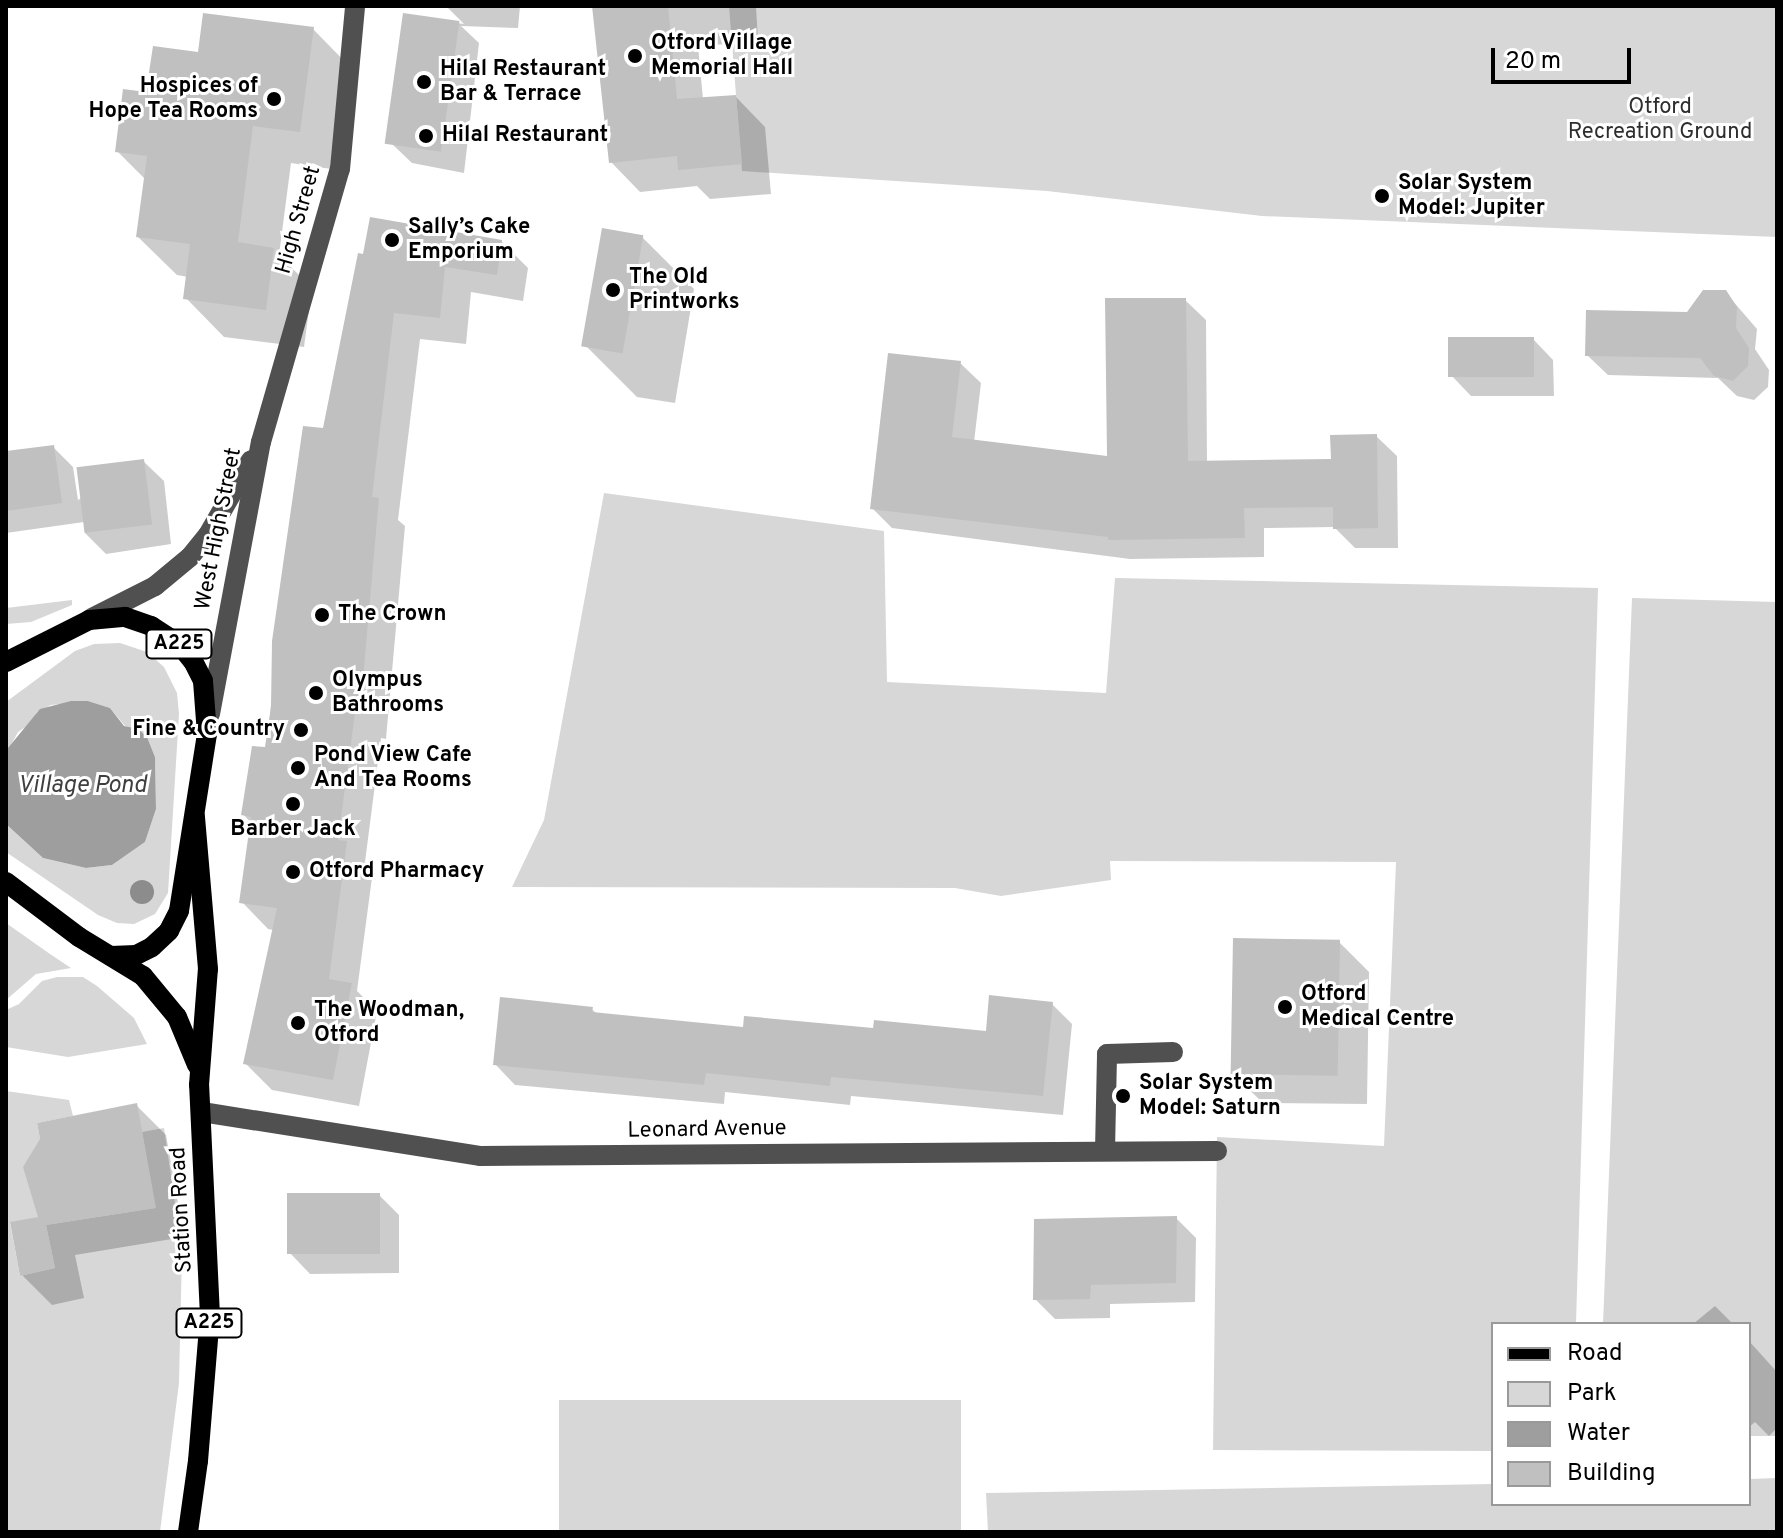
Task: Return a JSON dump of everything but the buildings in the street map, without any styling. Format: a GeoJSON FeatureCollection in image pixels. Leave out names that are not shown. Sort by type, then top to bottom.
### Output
{"type":"FeatureCollection","features":[{"type":"Feature","properties":{"kind":"main road","name":"A225"},"geometry":{"type":"LineString","coordinates":[[6,662],[89,620],[108,616],[138,620],[179,644],[193,661],[203,681],[207,734],[183,899],[175,922],[152,947],[136,955],[111,956]]}},
{"type":"Feature","properties":{"kind":"main road","name":"A225"},"geometry":{"type":"LineString","coordinates":[[6,648],[22,648],[45,640]]}},
{"type":"Feature","properties":{"kind":"main road","name":"A225"},"geometry":{"type":"LineString","coordinates":[[195,816],[208,969],[199,1077]]}},
{"type":"Feature","properties":{"kind":"main road","name":"A225"},"geometry":{"type":"LineString","coordinates":[[6,882],[79,937],[143,976],[164,997],[188,1037],[199,1077]]}},
{"type":"Feature","properties":{"kind":"main road","name":"Station Road"},"geometry":{"type":"LineString","coordinates":[[188,1532],[210,1316],[199,1077]]}},
{"type":"Feature","properties":{"kind":"street","name":"High Street"},"geometry":{"type":"LineString","coordinates":[[261,442],[340,169],[355,6]]}},
{"type":"Feature","properties":{"kind":"street","name":"West High Street"},"geometry":{"type":"LineString","coordinates":[[89,620],[155,586],[190,557],[208,535],[261,442]]}},
{"type":"Feature","properties":{"kind":"street","name":"West High Street"},"geometry":{"type":"LineString","coordinates":[[207,734],[261,442]]}},
{"type":"Feature","properties":{"kind":"street"},"geometry":{"type":"LineString","coordinates":[[1105,1151],[1107,1054],[1173,1052]]}},
{"type":"Feature","properties":{"kind":"street","name":"Leonard Avenue"},"geometry":{"type":"LineString","coordinates":[[202,1112],[480,1156],[1217,1151]]}},
{"type":"Feature","properties":{"kind":"green space","name":"Otford Recreation Ground"},"geometry":{"type":"Polygon","coordinates":[[[729,6],[1777,6],[1777,237],[1262,216],[1047,191],[742,171],[729,6]]]}},
{"type":"Feature","properties":{"kind":"green space"},"geometry":{"type":"Polygon","coordinates":[[[604,493],[884,531],[887,682],[1106,693],[1115,578],[1598,588],[1576,1322],[1491,1322],[1491,1451],[1213,1450],[1217,1137],[1384,1146],[1396,862],[1110,861],[1111,880],[1001,896],[955,888],[512,887],[544,820],[604,493]]]}},
{"type":"Feature","properties":{"kind":"green space"},"geometry":{"type":"Polygon","coordinates":[[[1632,598],[1777,602],[1777,1436],[1751,1436],[1751,1322],[1603,1322],[1632,598]]]}},
{"type":"Feature","properties":{"kind":"green space"},"geometry":{"type":"Polygon","coordinates":[[[72,600],[72,605],[31,622],[6,624],[6,608],[72,600]]]}},
{"type":"Feature","properties":{"kind":"green space"},"geometry":{"type":"Polygon","coordinates":[[[120,643],[147,652],[164,667],[177,693],[179,714],[168,893],[155,914],[134,924],[117,923],[98,915],[6,852],[6,824],[43,858],[86,868],[112,865],[145,842],[156,809],[155,757],[147,737],[125,726],[110,708],[88,701],[51,705],[37,712],[33,722],[18,732],[6,754],[6,702],[75,651],[94,644],[120,643]]]}},
{"type":"Feature","properties":{"kind":"green space"},"geometry":{"type":"Polygon","coordinates":[[[6,923],[71,968],[36,974],[6,1000],[6,923]]]}},
{"type":"Feature","properties":{"kind":"green space"},"geometry":{"type":"Polygon","coordinates":[[[57,977],[83,977],[97,986],[134,1018],[147,1044],[68,1057],[6,1047],[6,1010],[19,1004],[42,981],[57,977]]]}},
{"type":"Feature","properties":{"kind":"green space"},"geometry":{"type":"Polygon","coordinates":[[[6,1091],[69,1100],[73,1116],[37,1123],[55,1214],[10,1223],[20,1276],[55,1268],[46,1225],[155,1208],[142,1132],[164,1128],[182,1252],[179,1383],[160,1532],[6,1532],[6,1091]]]}},
{"type":"Feature","properties":{"kind":"green space"},"geometry":{"type":"Polygon","coordinates":[[[559,1400],[961,1400],[961,1532],[559,1532],[559,1400]]]}},
{"type":"Feature","properties":{"kind":"green space"},"geometry":{"type":"Polygon","coordinates":[[[1777,1478],[1777,1532],[988,1532],[986,1493],[1491,1484],[1491,1506],[1751,1506],[1751,1479],[1777,1478]]]}},
{"type":"Feature","properties":{"kind":"water","name":"Village Pond"},"geometry":{"type":"Polygon","coordinates":[[[71,701],[88,701],[110,708],[124,726],[138,729],[147,737],[155,757],[156,809],[145,842],[112,865],[86,868],[43,858],[6,824],[8,748],[40,709],[71,701]]]}},
{"type":"Feature","properties":{"kind":"place","name":"Otford Village Memorial Hall"},"geometry":{"type":"Point","coordinates":[635,56]}},
{"type":"Feature","properties":{"kind":"place","name":"Hilal Restaurant Bar & Terrace"},"geometry":{"type":"Point","coordinates":[424,82]}},
{"type":"Feature","properties":{"kind":"place","name":"Hospices of Hope Tea Rooms"},"geometry":{"type":"Point","coordinates":[274,99]}},
{"type":"Feature","properties":{"kind":"place","name":"Hilal Restaurant"},"geometry":{"type":"Point","coordinates":[426,136]}},
{"type":"Feature","properties":{"kind":"place","name":"Solar System Model: Jupiter"},"geometry":{"type":"Point","coordinates":[1382,196]}},
{"type":"Feature","properties":{"kind":"place","name":"Sally’s Cake Emporium"},"geometry":{"type":"Point","coordinates":[392,240]}},
{"type":"Feature","properties":{"kind":"place","name":"The Old Printworks"},"geometry":{"type":"Point","coordinates":[613,290]}},
{"type":"Feature","properties":{"kind":"place","name":"The Crown"},"geometry":{"type":"Point","coordinates":[322,615]}},
{"type":"Feature","properties":{"kind":"place","name":"Olympus Bathrooms"},"geometry":{"type":"Point","coordinates":[316,693]}},
{"type":"Feature","properties":{"kind":"place","name":"Fine & Country"},"geometry":{"type":"Point","coordinates":[301,730]}},
{"type":"Feature","properties":{"kind":"place","name":"Pond View Cafe And Tea Rooms"},"geometry":{"type":"Point","coordinates":[298,768]}},
{"type":"Feature","properties":{"kind":"place","name":"Barber Jack"},"geometry":{"type":"Point","coordinates":[293,804]}},
{"type":"Feature","properties":{"kind":"place","name":"Otford Pharmacy"},"geometry":{"type":"Point","coordinates":[293,872]}},
{"type":"Feature","properties":{"kind":"place","name":"Otford Medical Centre"},"geometry":{"type":"Point","coordinates":[1285,1007]}},
{"type":"Feature","properties":{"kind":"place","name":"The Woodman, Otford"},"geometry":{"type":"Point","coordinates":[298,1023]}},
{"type":"Feature","properties":{"kind":"place","name":"Solar System Model: Saturn"},"geometry":{"type":"Point","coordinates":[1123,1096]}}]}
